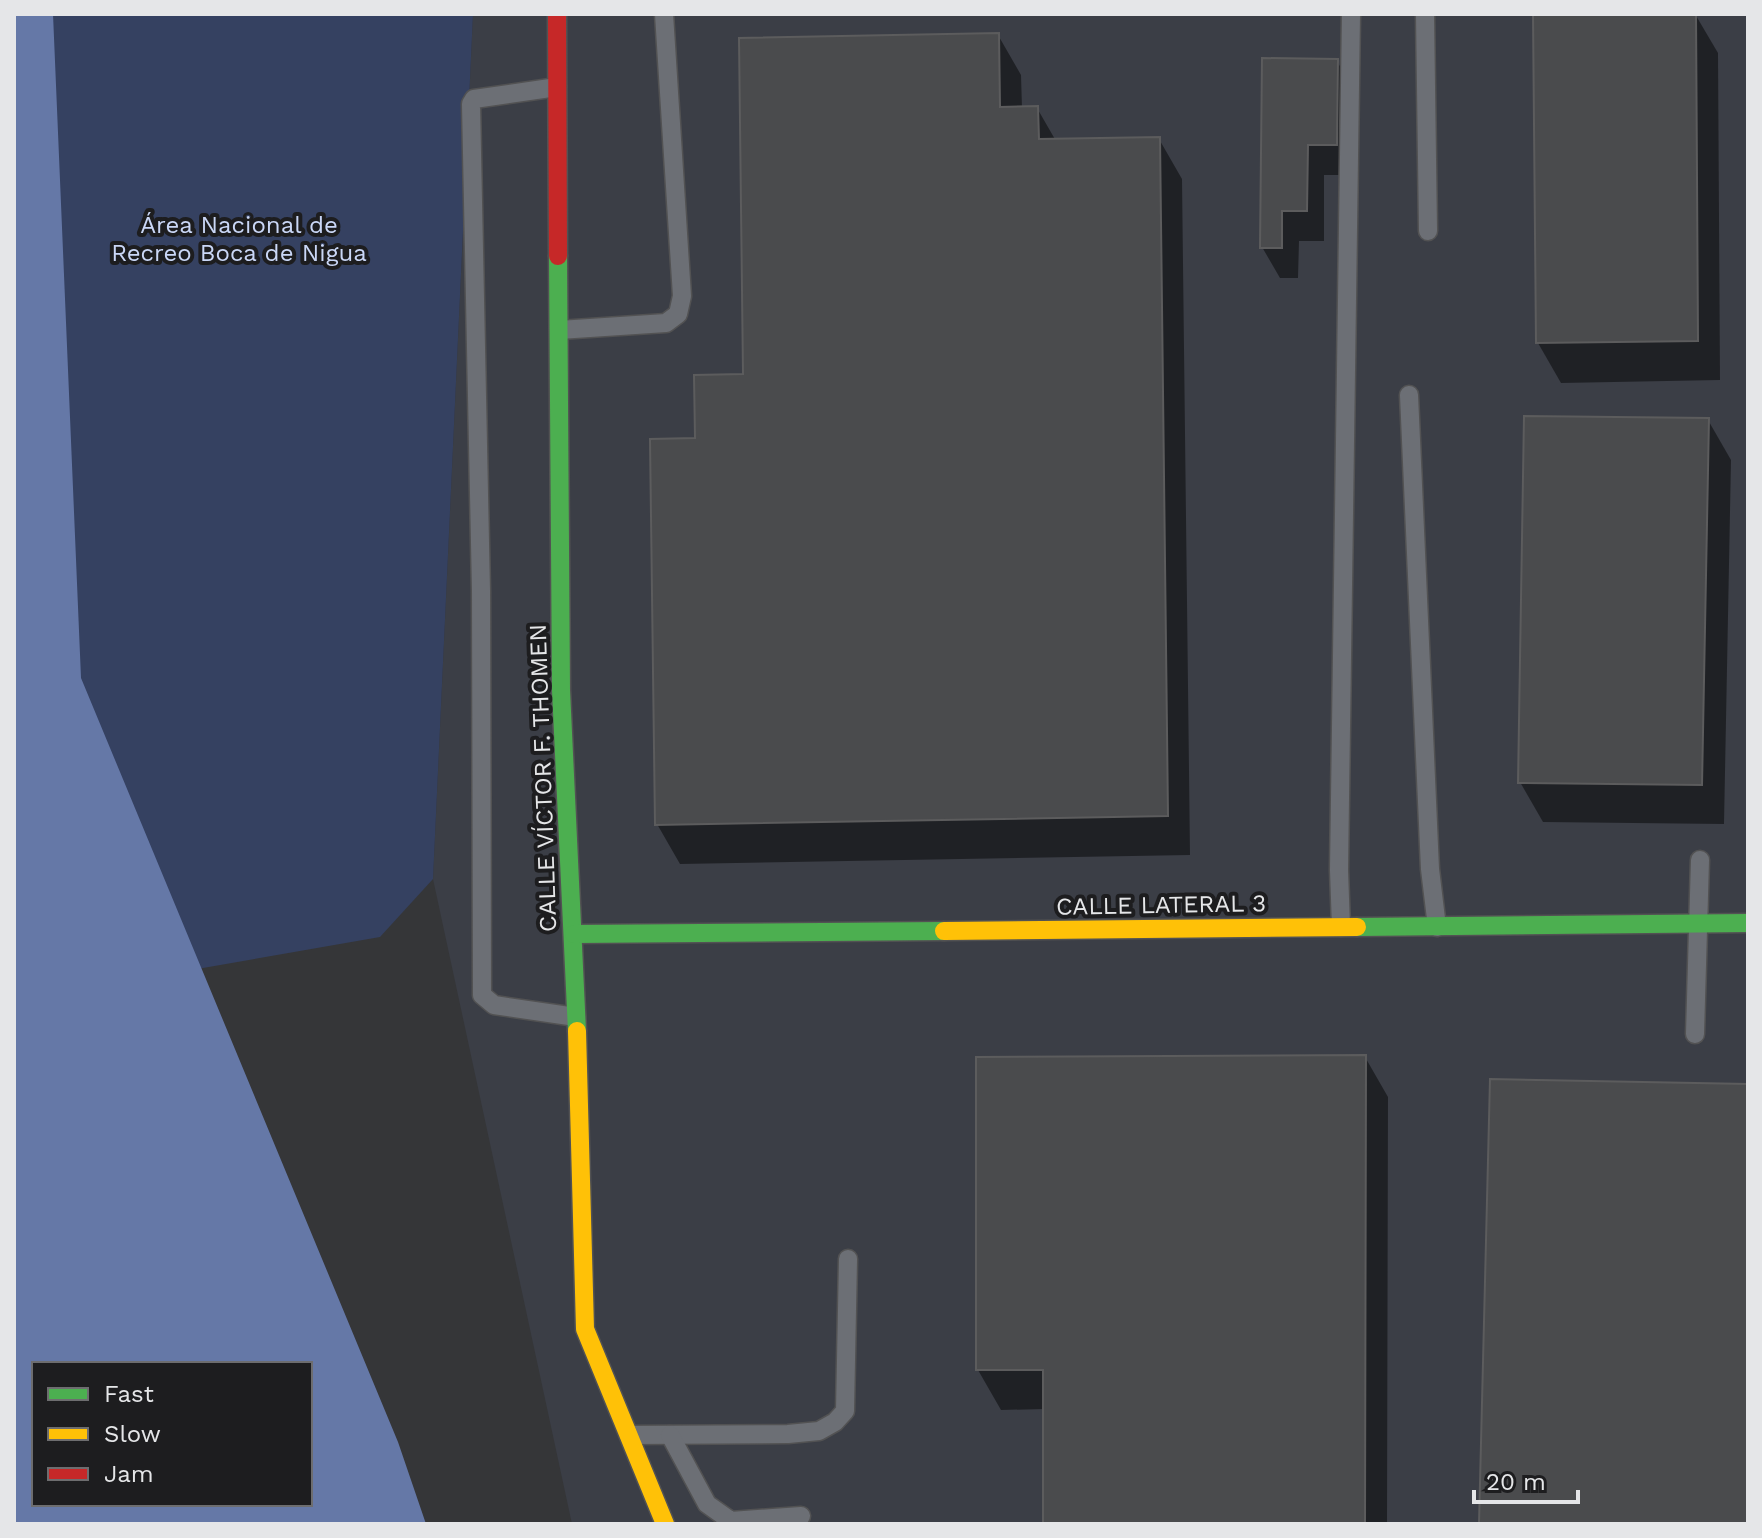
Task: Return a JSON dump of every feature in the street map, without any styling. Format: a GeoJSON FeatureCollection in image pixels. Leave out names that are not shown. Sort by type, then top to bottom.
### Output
{"type":"FeatureCollection","features":[{"type":"Feature","properties":{"kind":"street","name":"CALLE VÍCTOR F. THOMEN"},"geometry":{"type":"LineString","coordinates":[[557,14],[561,690],[574,934],[585,1329],[665,1524]]}},
{"type":"Feature","properties":{"kind":"street","name":"CALLE LATERAL 3"},"geometry":{"type":"LineString","coordinates":[[574,934],[1748,923]]}},
{"type":"Feature","properties":{"kind":"lane"},"geometry":{"type":"LineString","coordinates":[[559,330],[666,323],[678,314],[682,296],[664,14]]}},
{"type":"Feature","properties":{"kind":"lane"},"geometry":{"type":"LineString","coordinates":[[1341,928],[1339,870],[1351,14]]}},
{"type":"Feature","properties":{"kind":"lane"},"geometry":{"type":"LineString","coordinates":[[1425,14],[1428,231]]}},
{"type":"Feature","properties":{"kind":"lane"},"geometry":{"type":"LineString","coordinates":[[557,87],[474,99],[471,104],[481,591],[482,995],[494,1005],[576,1017]]}},
{"type":"Feature","properties":{"kind":"lane"},"geometry":{"type":"LineString","coordinates":[[1409,395],[1430,869],[1437,927]]}},
{"type":"Feature","properties":{"kind":"lane"},"geometry":{"type":"LineString","coordinates":[[1695,1034],[1700,860]]}},
{"type":"Feature","properties":{"kind":"lane"},"geometry":{"type":"LineString","coordinates":[[629,1435],[788,1434],[819,1431],[835,1422],[845,1411],[848,1259]]}},
{"type":"Feature","properties":{"kind":"lane"},"geometry":{"type":"LineString","coordinates":[[670,1435],[707,1504],[731,1521],[801,1516]]}},
{"type":"Feature","properties":{"kind":"shaded area"},"geometry":{"type":"Polygon","coordinates":[[[14,14],[53,14],[81,678],[398,1442],[426,1524],[14,1524],[14,14]]]}},
{"type":"Feature","properties":{"kind":"shaded area"},"geometry":{"type":"Polygon","coordinates":[[[473,14],[1748,14],[1748,1524],[572,1524],[433,879],[473,14]]]}},
{"type":"Feature","properties":{"kind":"green space","name":"Área Nacional de Recreo Boca de Nigua"},"geometry":{"type":"Polygon","coordinates":[[[14,14],[473,14],[433,879],[380,937],[14,1001],[14,14]]]}},
{"type":"Feature","properties":{"kind":"building"},"geometry":{"type":"Polygon","coordinates":[[[1533,14],[1696,14],[1698,341],[1536,343],[1533,14]]]}},
{"type":"Feature","properties":{"kind":"building"},"geometry":{"type":"Polygon","coordinates":[[[999,33],[1000,107],[1038,106],[1039,139],[1160,137],[1168,816],[655,825],[650,439],[695,438],[694,375],[743,374],[739,38],[999,33]]]}},
{"type":"Feature","properties":{"kind":"building"},"geometry":{"type":"Polygon","coordinates":[[[1262,58],[1338,59],[1337,145],[1308,145],[1307,211],[1282,211],[1282,248],[1260,248],[1262,58]]]}},
{"type":"Feature","properties":{"kind":"building"},"geometry":{"type":"Polygon","coordinates":[[[1524,416],[1709,418],[1702,785],[1518,783],[1524,416]]]}},
{"type":"Feature","properties":{"kind":"building"},"geometry":{"type":"Polygon","coordinates":[[[1366,1055],[1365,1524],[1043,1524],[1043,1370],[976,1370],[976,1057],[1366,1055]]]}},
{"type":"Feature","properties":{"kind":"building"},"geometry":{"type":"Polygon","coordinates":[[[1490,1079],[1748,1084],[1748,1524],[1479,1524],[1490,1079]]]}},
{"type":"Feature","properties":{"kind":"traffic: fast"},"geometry":{"type":"LineString","coordinates":[[558,256],[561,690],[577,1031]]}},
{"type":"Feature","properties":{"kind":"traffic: fast"},"geometry":{"type":"LineString","coordinates":[[1357,927],[1748,923]]}},
{"type":"Feature","properties":{"kind":"traffic: fast"},"geometry":{"type":"LineString","coordinates":[[574,934],[944,931]]}},
{"type":"Feature","properties":{"kind":"traffic: slow"},"geometry":{"type":"LineString","coordinates":[[944,931],[1357,927]]}},
{"type":"Feature","properties":{"kind":"traffic: slow"},"geometry":{"type":"LineString","coordinates":[[577,1031],[585,1329],[665,1524]]}},
{"type":"Feature","properties":{"kind":"traffic: jam"},"geometry":{"type":"LineString","coordinates":[[557,14],[558,256]]}}]}
